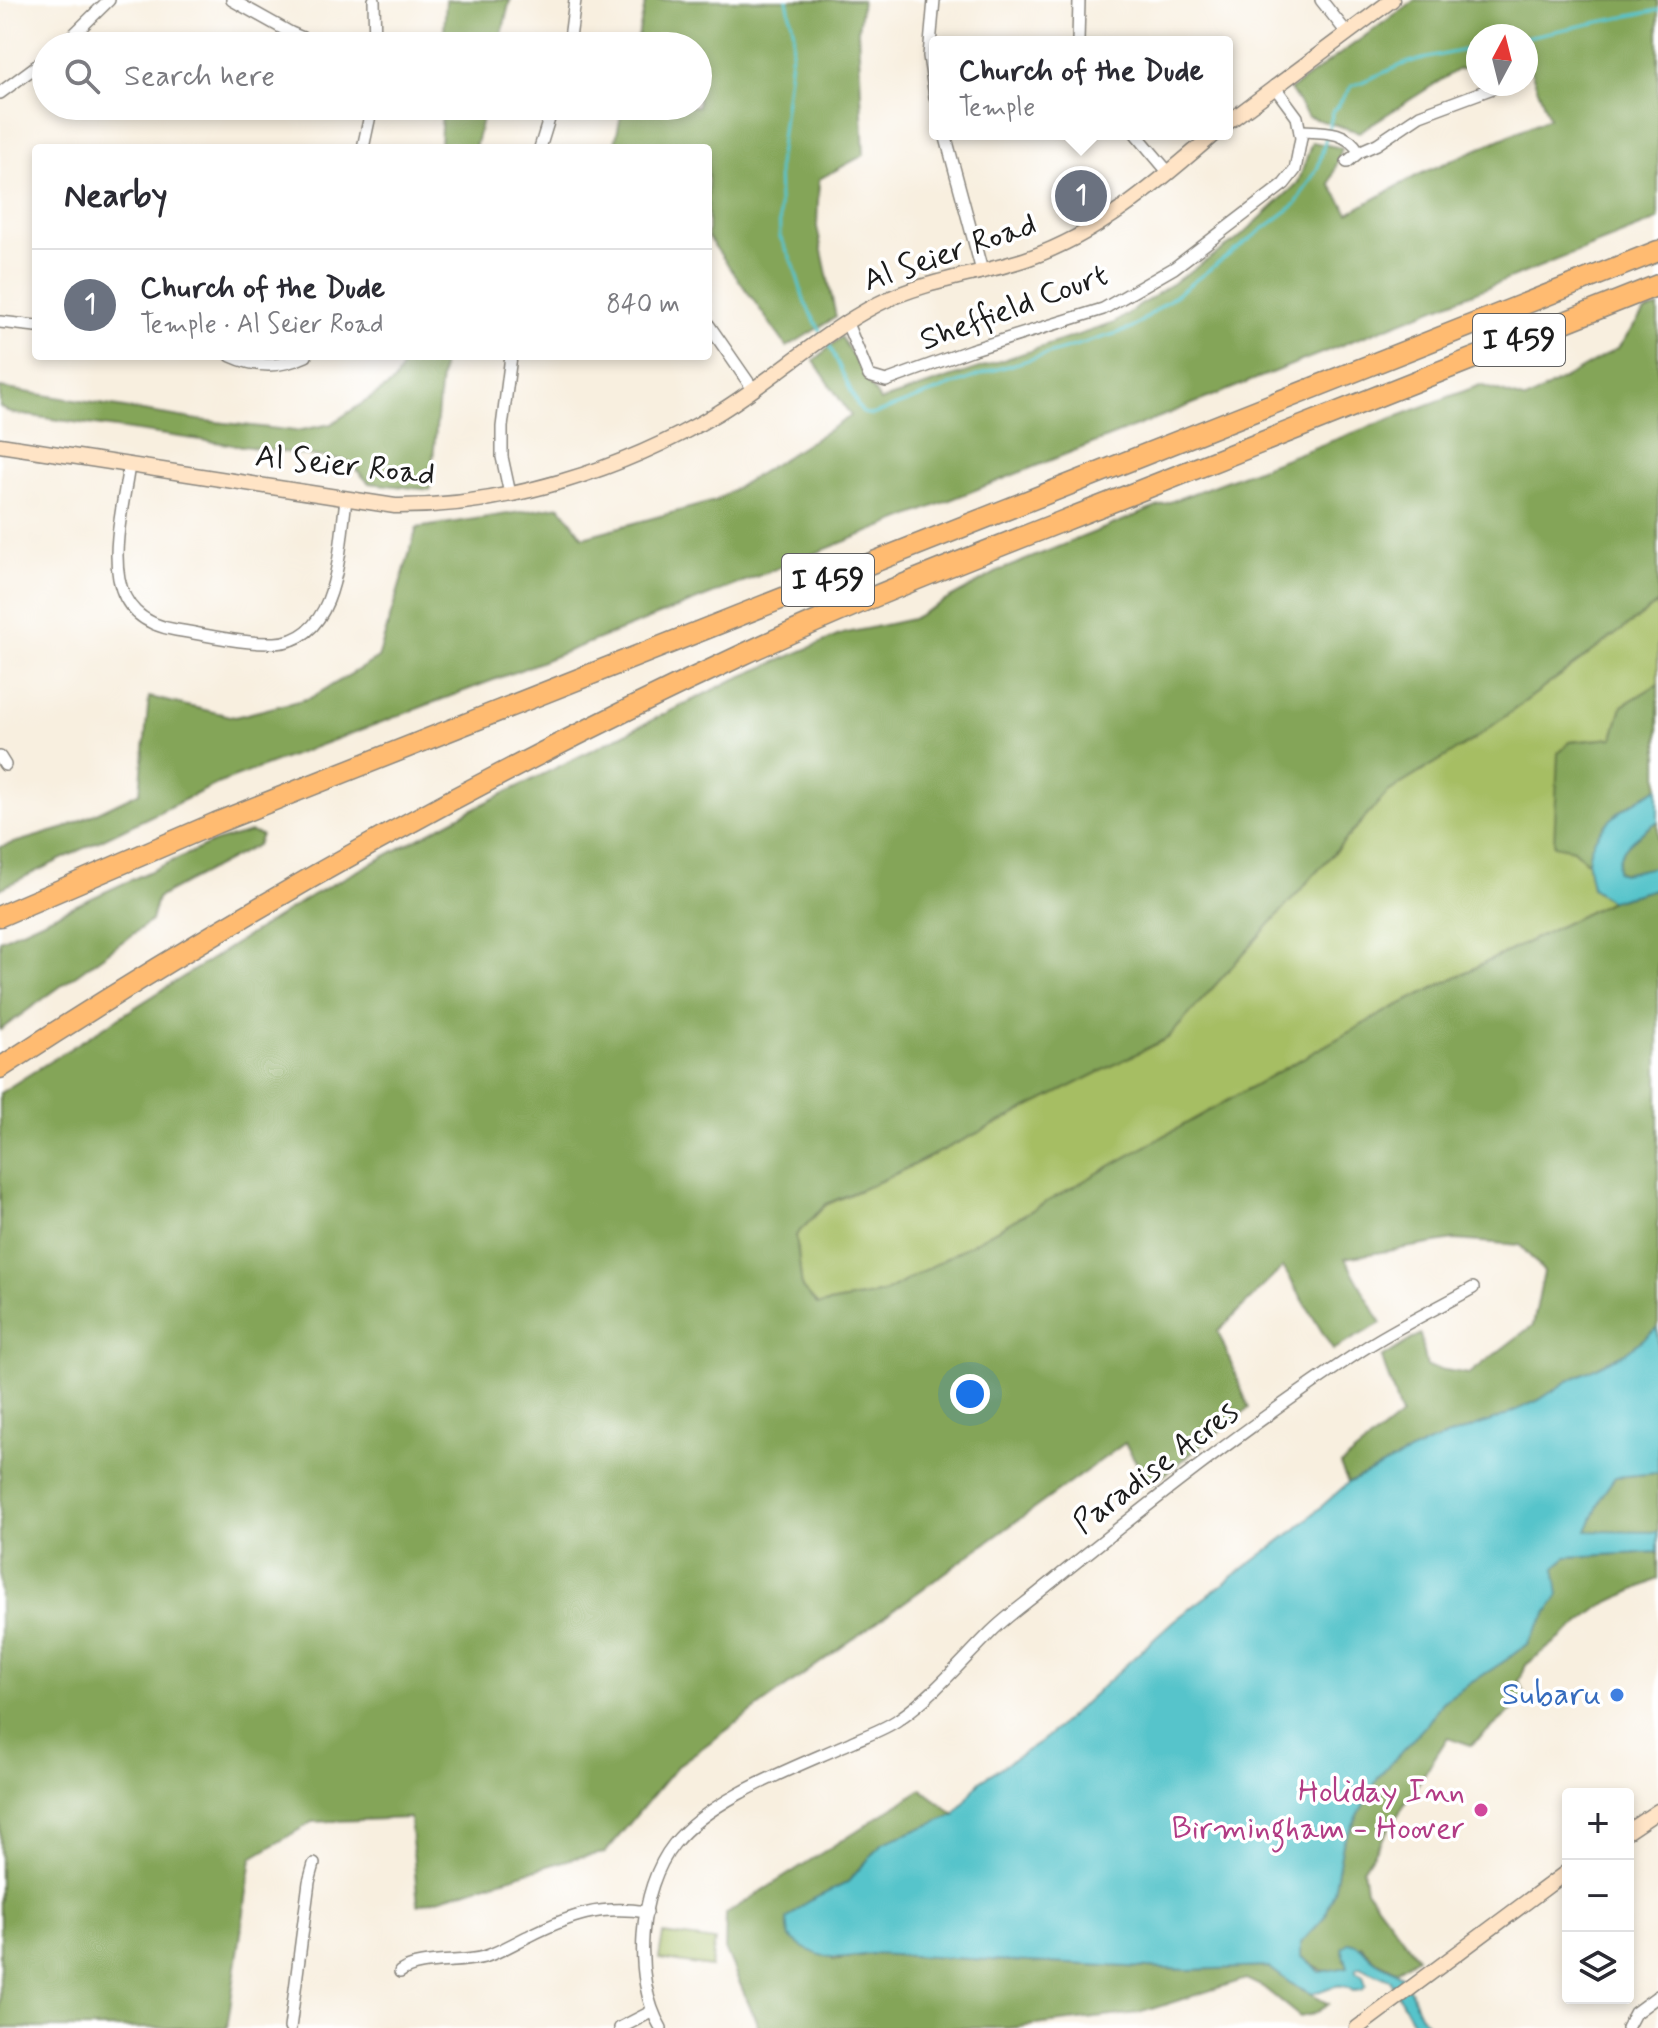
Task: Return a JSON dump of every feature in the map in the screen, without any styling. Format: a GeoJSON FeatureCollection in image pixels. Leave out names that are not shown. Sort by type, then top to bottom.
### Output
{"type":"FeatureCollection","features":[{"type":"Feature","properties":{"kind":"highway","name":"I 459"},"geometry":{"type":"LineString","coordinates":[[0,916],[230,817],[1658,251]]}},
{"type":"Feature","properties":{"kind":"highway","name":"I 459"},"geometry":{"type":"LineString","coordinates":[[0,1068],[143,976],[313,875],[524,762],[743,654],[891,590],[1658,285]]}},
{"type":"Feature","properties":{"kind":"street"},"geometry":{"type":"LineString","coordinates":[[76,32],[109,0]]}},
{"type":"Feature","properties":{"kind":"street"},"geometry":{"type":"LineString","coordinates":[[232,0],[290,32]]}},
{"type":"Feature","properties":{"kind":"street"},"geometry":{"type":"LineString","coordinates":[[374,0],[375,32]]}},
{"type":"Feature","properties":{"kind":"street"},"geometry":{"type":"LineString","coordinates":[[571,32],[575,0]]}},
{"type":"Feature","properties":{"kind":"street"},"geometry":{"type":"LineString","coordinates":[[931,36],[934,0]]}},
{"type":"Feature","properties":{"kind":"street"},"geometry":{"type":"LineString","coordinates":[[1078,36],[1079,0]]}},
{"type":"Feature","properties":{"kind":"street"},"geometry":{"type":"LineString","coordinates":[[1321,0],[1347,33]]}},
{"type":"Feature","properties":{"kind":"street"},"geometry":{"type":"LineString","coordinates":[[1233,118],[1392,0]]}},
{"type":"Feature","properties":{"kind":"street"},"geometry":{"type":"LineString","coordinates":[[0,93],[32,69]]}},
{"type":"Feature","properties":{"kind":"street"},"geometry":{"type":"LineString","coordinates":[[1274,86],[1297,117],[1300,131],[1346,137],[1359,152]]}},
{"type":"Feature","properties":{"kind":"street"},"geometry":{"type":"LineString","coordinates":[[1347,162],[1420,115],[1471,96]]}},
{"type":"Feature","properties":{"kind":"street"},"geometry":{"type":"LineString","coordinates":[[364,144],[369,120]]}},
{"type":"Feature","properties":{"kind":"street"},"geometry":{"type":"LineString","coordinates":[[541,144],[549,120]]}},
{"type":"Feature","properties":{"kind":"street","name":"Sheffield Court"},"geometry":{"type":"LineString","coordinates":[[846,321],[869,376],[886,381],[971,350],[1103,309],[1174,268],[1284,184],[1295,170],[1300,154],[1300,131]]}},
{"type":"Feature","properties":{"kind":"street"},"geometry":{"type":"LineString","coordinates":[[947,140],[982,271]]}},
{"type":"Feature","properties":{"kind":"street"},"geometry":{"type":"LineString","coordinates":[[1141,140],[1169,173]]}},
{"type":"Feature","properties":{"kind":"street","name":"Al Seier Road"},"geometry":{"type":"LineString","coordinates":[[0,445],[346,500],[424,506],[510,494],[577,476],[657,445],[719,412],[846,321],[907,292],[1027,258],[1093,229],[1121,212],[1207,140]]}},
{"type":"Feature","properties":{"kind":"street"},"geometry":{"type":"LineString","coordinates":[[0,322],[32,326]]}},
{"type":"Feature","properties":{"kind":"street"},"geometry":{"type":"LineString","coordinates":[[712,330],[753,389]]}},
{"type":"Feature","properties":{"kind":"street"},"geometry":{"type":"LineString","coordinates":[[240,360],[266,366],[298,360]]}},
{"type":"Feature","properties":{"kind":"street"},"geometry":{"type":"LineString","coordinates":[[510,360],[502,427],[502,457],[510,494]]}},
{"type":"Feature","properties":{"kind":"street"},"geometry":{"type":"LineString","coordinates":[[129,465],[116,557],[119,584],[123,595],[139,615],[161,628],[275,643],[304,632],[321,617],[332,593],[346,500]]}},
{"type":"Feature","properties":{"kind":"street","name":"Paradise Acres"},"geometry":{"type":"LineString","coordinates":[[651,2012],[643,1978],[642,1957],[651,1891],[668,1853],[702,1817],[731,1799],[896,1721],[928,1697],[994,1629],[1214,1452],[1365,1349],[1473,1288]]}},
{"type":"Feature","properties":{"kind":"street"},"geometry":{"type":"LineString","coordinates":[[1634,1827],[1658,1811]]}},
{"type":"Feature","properties":{"kind":"street"},"geometry":{"type":"LineString","coordinates":[[290,2028],[314,1864]]}},
{"type":"Feature","properties":{"kind":"street"},"geometry":{"type":"LineString","coordinates":[[1358,2027],[1562,1876]]}},
{"type":"Feature","properties":{"kind":"street"},"geometry":{"type":"LineString","coordinates":[[400,1972],[414,1965],[460,1962],[488,1956],[581,1913],[607,1909],[647,1912]]}},
{"type":"Feature","properties":{"kind":"street"},"geometry":{"type":"LineString","coordinates":[[1627,2028],[1635,2013],[1658,1996]]}},
{"type":"Feature","properties":{"kind":"street"},"geometry":{"type":"LineString","coordinates":[[620,2028],[651,2012],[661,2028]]}},
{"type":"Feature","properties":{"kind":"green space"},"geometry":{"type":"Polygon","coordinates":[[[446,0],[510,0],[502,32],[444,32],[446,0]]]}},
{"type":"Feature","properties":{"kind":"green space"},"geometry":{"type":"Polygon","coordinates":[[[646,0],[862,0],[858,31],[864,155],[819,179],[817,227],[836,317],[787,347],[712,243],[712,144],[615,144],[620,120],[712,120],[712,32],[639,32],[646,0]]]}},
{"type":"Feature","properties":{"kind":"green space"},"geometry":{"type":"Polygon","coordinates":[[[1415,0],[1658,0],[1658,220],[520,670],[217,784],[0,889],[0,847],[65,828],[140,792],[149,697],[235,717],[310,698],[378,658],[417,528],[560,506],[583,537],[715,501],[851,416],[814,361],[841,337],[880,401],[1114,323],[1238,239],[1298,183],[1312,142],[1342,148],[1330,184],[1349,213],[1418,175],[1549,118],[1538,89],[1538,24],[1466,24],[1466,68],[1457,70],[1359,132],[1308,117],[1290,90],[1415,0]]]}},
{"type":"Feature","properties":{"kind":"green space"},"geometry":{"type":"Polygon","coordinates":[[[441,120],[482,120],[476,144],[440,144],[441,120]]]}},
{"type":"Feature","properties":{"kind":"green space"},"geometry":{"type":"Polygon","coordinates":[[[1658,307],[1658,603],[1473,740],[1388,792],[1168,1038],[885,1179],[826,1204],[796,1235],[802,1288],[818,1305],[884,1293],[1387,1011],[1611,901],[1658,888],[1658,1328],[1625,1353],[1568,1381],[1539,1400],[1500,1418],[1427,1444],[1348,1483],[1340,1465],[1401,1416],[1382,1358],[1420,1334],[1427,1367],[1469,1374],[1533,1325],[1544,1272],[1520,1245],[1454,1240],[1345,1258],[1381,1323],[1333,1350],[1283,1267],[1218,1331],[1249,1408],[1150,1486],[1125,1443],[677,1766],[605,1853],[574,1858],[418,1905],[410,1818],[312,1822],[252,1858],[227,2028],[0,2028],[0,1093],[312,895],[471,810],[731,681],[842,634],[912,619],[1001,570],[1159,506],[1480,385],[1526,400],[1618,348],[1644,312],[1658,307]]]}},
{"type":"Feature","properties":{"kind":"green space"},"geometry":{"type":"Polygon","coordinates":[[[406,360],[443,360],[430,490],[369,483],[348,461],[10,413],[0,407],[0,388],[199,420],[296,431],[331,424],[393,383],[406,360]]]}},
{"type":"Feature","properties":{"kind":"green space"},"geometry":{"type":"Polygon","coordinates":[[[1658,603],[1658,684],[1622,706],[1613,738],[1569,742],[1573,849],[1588,863],[1592,888],[1611,901],[1387,1011],[884,1293],[818,1305],[802,1289],[796,1235],[826,1205],[885,1179],[1168,1038],[1388,792],[1473,740],[1658,603]]]}},
{"type":"Feature","properties":{"kind":"green space"},"geometry":{"type":"Polygon","coordinates":[[[1658,684],[1658,788],[1614,817],[1599,836],[1588,863],[1573,849],[1554,845],[1558,753],[1569,742],[1613,738],[1622,706],[1658,684]]]}},
{"type":"Feature","properties":{"kind":"green space"},"geometry":{"type":"Polygon","coordinates":[[[1658,821],[1658,866],[1632,874],[1617,871],[1625,848],[1658,821]]]}},
{"type":"Feature","properties":{"kind":"green space"},"geometry":{"type":"Polygon","coordinates":[[[250,832],[261,835],[257,845],[157,898],[151,921],[0,1030],[0,940],[214,842],[250,832]]]}},
{"type":"Feature","properties":{"kind":"green space"},"geometry":{"type":"Polygon","coordinates":[[[1658,1473],[1658,1532],[1586,1532],[1603,1494],[1615,1477],[1658,1473]]]}},
{"type":"Feature","properties":{"kind":"green space"},"geometry":{"type":"Polygon","coordinates":[[[1658,1552],[1658,1579],[1603,1605],[1526,1665],[1519,1681],[1527,1698],[1471,1745],[1448,1737],[1363,1869],[1366,1889],[1417,1957],[1396,1971],[1373,1959],[1361,1945],[1345,1960],[1349,1967],[1328,1971],[1301,1956],[1301,1943],[1325,1917],[1334,1891],[1343,1843],[1379,1776],[1427,1724],[1442,1702],[1527,1644],[1555,1567],[1567,1557],[1658,1552]]]}},
{"type":"Feature","properties":{"kind":"green space"},"geometry":{"type":"Polygon","coordinates":[[[922,1789],[955,1815],[883,1843],[847,1883],[807,1902],[833,1960],[872,1954],[1187,1970],[1269,1967],[1290,1983],[1329,2004],[1313,2014],[1300,2017],[1263,1987],[1246,1979],[1139,2013],[1009,2028],[759,2028],[725,1949],[726,1914],[922,1789]]]}},
{"type":"Feature","properties":{"kind":"green space"},"geometry":{"type":"Polygon","coordinates":[[[663,1934],[715,1941],[711,1967],[659,1959],[663,1934]]]}},
{"type":"Feature","properties":{"kind":"water"},"geometry":{"type":"Polygon","coordinates":[[[1658,788],[1658,821],[1625,848],[1617,871],[1622,874],[1658,866],[1658,888],[1611,901],[1592,888],[1588,863],[1590,850],[1603,827],[1658,788]]]}},
{"type":"Feature","properties":{"kind":"water"},"geometry":{"type":"Polygon","coordinates":[[[1658,1328],[1658,1473],[1615,1477],[1603,1494],[1587,1531],[1658,1532],[1658,1552],[1567,1557],[1555,1567],[1559,1595],[1527,1644],[1442,1702],[1427,1724],[1379,1776],[1343,1843],[1334,1891],[1325,1917],[1301,1943],[1301,1956],[1320,1972],[1348,1967],[1342,1948],[1349,1942],[1358,1945],[1374,1960],[1402,1977],[1418,2011],[1434,2028],[1416,2028],[1390,1980],[1360,1967],[1356,1968],[1356,1972],[1363,1976],[1366,1986],[1362,1990],[1353,1991],[1338,1986],[1312,1994],[1269,1967],[1187,1970],[872,1954],[828,1957],[810,1951],[789,1937],[787,1919],[807,1902],[847,1883],[883,1843],[955,1815],[980,1781],[1047,1737],[1175,1620],[1296,1529],[1348,1483],[1427,1444],[1539,1400],[1568,1381],[1625,1353],[1658,1328]]]}},
{"type":"Feature","properties":{"kind":"waterway"},"geometry":{"type":"LineString","coordinates":[[787,0],[794,33],[778,165],[780,237],[794,266],[805,303],[820,330]]}},
{"type":"Feature","properties":{"kind":"waterway"},"geometry":{"type":"LineString","coordinates":[[1538,35],[1658,10]]}},
{"type":"Feature","properties":{"kind":"waterway"},"geometry":{"type":"LineString","coordinates":[[827,340],[858,406],[863,413],[872,415],[988,372],[1131,329],[1296,204],[1318,167],[1333,112],[1352,86],[1409,62],[1466,50]]}},
{"type":"Feature","properties":{"kind":"place","name":"Church of the Dude"},"geometry":{"type":"Point","coordinates":[1081,196]}},
{"type":"Feature","properties":{"kind":"place","name":"Subaru"},"geometry":{"type":"Point","coordinates":[1617,1695]}},
{"type":"Feature","properties":{"kind":"place","name":"Holiday Inn Birmingham - Hoover"},"geometry":{"type":"Point","coordinates":[1481,1810]}}]}
